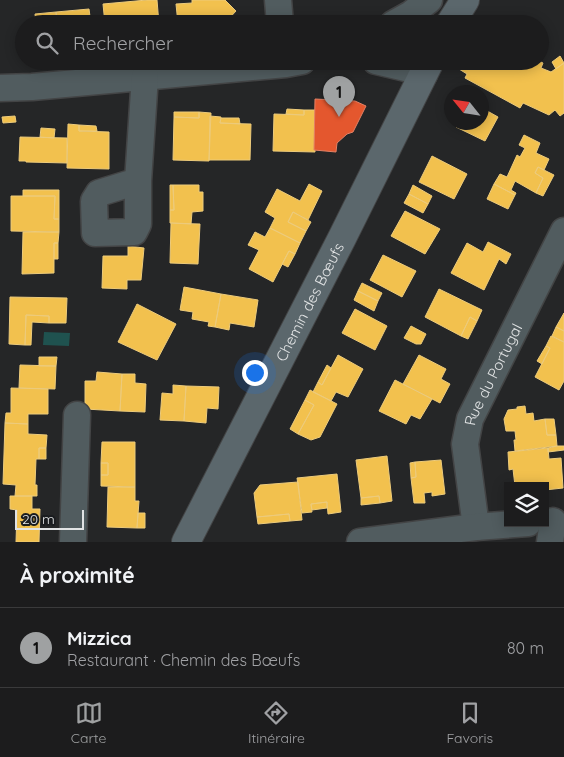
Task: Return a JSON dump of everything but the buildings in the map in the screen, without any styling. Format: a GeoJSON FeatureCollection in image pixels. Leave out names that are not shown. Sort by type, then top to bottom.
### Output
{"type":"FeatureCollection","features":[{"type":"Feature","properties":{"kind":"street"},"geometry":{"type":"LineString","coordinates":[[278,0],[279,15]]}},
{"type":"Feature","properties":{"kind":"street"},"geometry":{"type":"LineString","coordinates":[[456,15],[465,0]]}},
{"type":"Feature","properties":{"kind":"street"},"geometry":{"type":"LineString","coordinates":[[0,88],[32,87],[208,70]]}},
{"type":"Feature","properties":{"kind":"street","name":"Chemin des Bœufs"},"geometry":{"type":"LineString","coordinates":[[186,542],[426,70]]}},
{"type":"Feature","properties":{"kind":"street"},"geometry":{"type":"LineString","coordinates":[[138,181],[145,76]]}},
{"type":"Feature","properties":{"kind":"street","name":"Rue du Portugal"},"geometry":{"type":"LineString","coordinates":[[476,527],[465,444],[470,419],[564,231]]}},
{"type":"Feature","properties":{"kind":"street"},"geometry":{"type":"LineString","coordinates":[[73,542],[77,415]]}},
{"type":"Feature","properties":{"kind":"street"},"geometry":{"type":"LineString","coordinates":[[360,542],[504,525]]}},
{"type":"Feature","properties":{"kind":"water"},"geometry":{"type":"Polygon","coordinates":[[[44,332],[70,333],[69,346],[43,345],[44,332]]]}},
{"type":"Feature","properties":{"kind":"place","name":"Mizzica"},"geometry":{"type":"Point","coordinates":[339,117]}}]}
